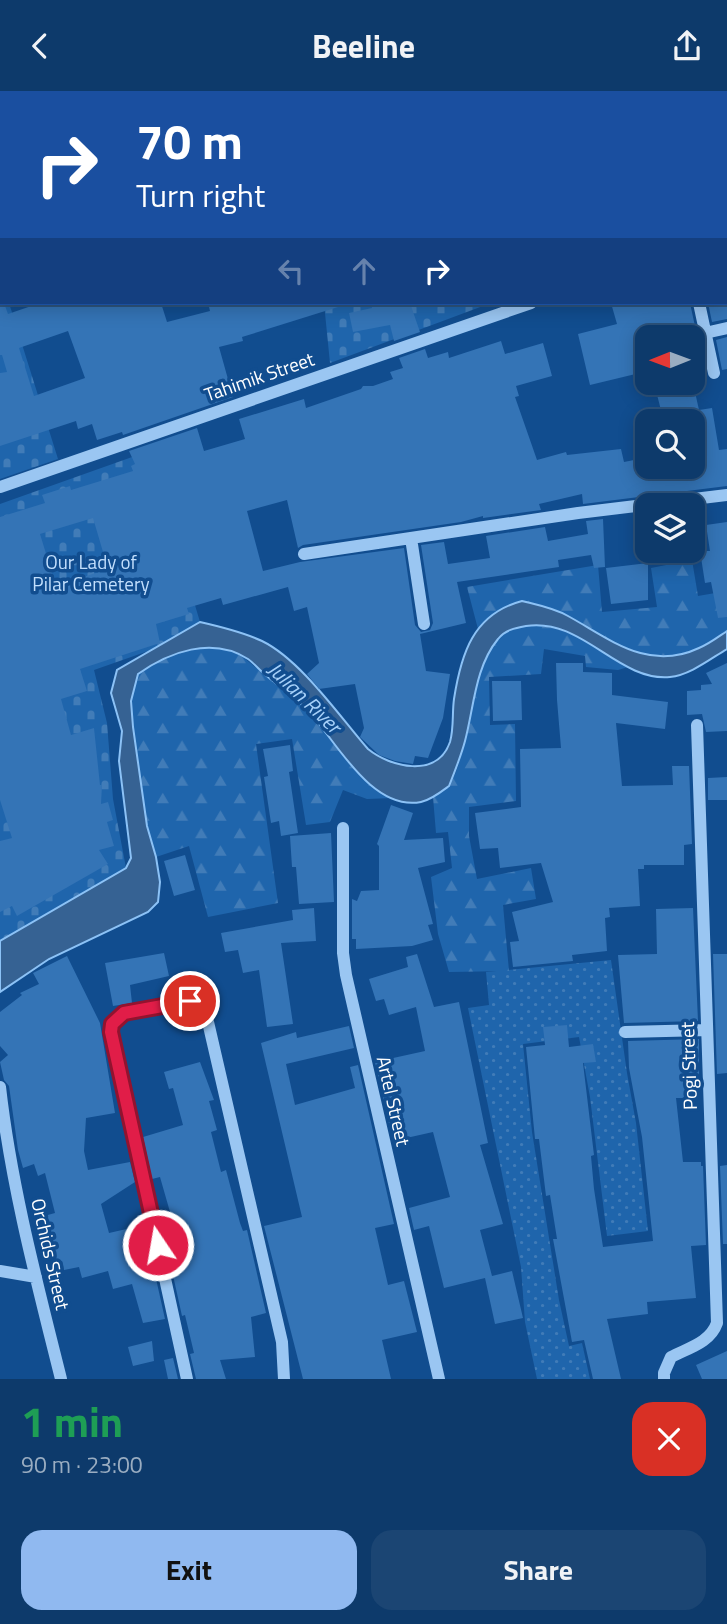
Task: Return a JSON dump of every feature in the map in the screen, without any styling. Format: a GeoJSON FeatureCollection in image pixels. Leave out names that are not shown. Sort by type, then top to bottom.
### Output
{"type":"FeatureCollection","features":[{"type":"Feature","properties":{"kind":"street","name":"Tahimik Street"},"geometry":{"type":"LineString","coordinates":[[0,487],[525,305]]}},
{"type":"Feature","properties":{"kind":"street"},"geometry":{"type":"LineString","coordinates":[[699,305],[703,325]]}},
{"type":"Feature","properties":{"kind":"street"},"geometry":{"type":"LineString","coordinates":[[714,373],[705,333],[727,328]]}},
{"type":"Feature","properties":{"kind":"street"},"geometry":{"type":"LineString","coordinates":[[304,554],[578,513],[727,495]]}},
{"type":"Feature","properties":{"kind":"street"},"geometry":{"type":"LineString","coordinates":[[411,538],[424,624]]}},
{"type":"Feature","properties":{"kind":"street","name":"Pogi Street"},"geometry":{"type":"LineString","coordinates":[[664,1379],[671,1357],[707,1339],[714,1332],[717,1323],[697,725]]}},
{"type":"Feature","properties":{"kind":"street","name":"Artel Street"},"geometry":{"type":"LineString","coordinates":[[343,828],[343,953],[346,975],[439,1379]]}},
{"type":"Feature","properties":{"kind":"street"},"geometry":{"type":"LineString","coordinates":[[187,1379],[111,1032],[112,1024],[124,1013],[190,1001],[201,1004],[205,1009],[282,1342],[284,1379]]}},
{"type":"Feature","properties":{"kind":"street"},"geometry":{"type":"LineString","coordinates":[[625,1032],[706,1030]]}},
{"type":"Feature","properties":{"kind":"street","name":"Orchids Street"},"geometry":{"type":"LineString","coordinates":[[0,1087],[3,1137],[61,1379]]}},
{"type":"Feature","properties":{"kind":"street"},"geometry":{"type":"LineString","coordinates":[[0,1271],[36,1277]]}},
{"type":"Feature","properties":{"kind":"green space"},"geometry":{"type":"Polygon","coordinates":[[[0,305],[10,305],[58,459],[0,479],[0,305]]]}},
{"type":"Feature","properties":{"kind":"green space"},"geometry":{"type":"Polygon","coordinates":[[[324,305],[486,305],[330,363],[324,305]]]}},
{"type":"Feature","properties":{"kind":"green space","name":"Our Lady of Pilar Cemetery"},"geometry":{"type":"Polygon","coordinates":[[[149,451],[200,622],[151,650],[94,670],[107,723],[113,799],[126,868],[0,941],[0,504],[149,451]]]}},
{"type":"Feature","properties":{"kind":"green space"},"geometry":{"type":"Polygon","coordinates":[[[692,563],[698,596],[727,591],[727,631],[698,649],[672,656],[646,655],[612,643],[569,616],[482,624],[478,629],[467,587],[598,565],[602,612],[657,607],[651,568],[692,563]]]}},
{"type":"Feature","properties":{"kind":"green space"},"geometry":{"type":"Polygon","coordinates":[[[533,625],[572,635],[628,667],[618,670],[586,667],[585,656],[544,649],[541,674],[489,677],[490,725],[515,724],[516,801],[469,807],[469,836],[477,879],[531,868],[536,899],[503,905],[509,971],[449,972],[438,934],[431,877],[452,868],[448,832],[436,833],[433,797],[450,784],[458,767],[479,677],[487,656],[497,640],[511,629],[533,625]]]}},
{"type":"Feature","properties":{"kind":"green space"},"geometry":{"type":"Polygon","coordinates":[[[210,647],[230,651],[243,658],[293,697],[315,718],[361,777],[392,798],[367,799],[343,790],[330,822],[306,825],[292,739],[256,744],[278,903],[208,917],[189,846],[156,857],[147,826],[131,701],[138,674],[172,656],[210,647]]]}},
{"type":"Feature","properties":{"kind":"green space"},"geometry":{"type":"Polygon","coordinates":[[[611,960],[636,1123],[648,1231],[607,1236],[590,1097],[579,1037],[523,1044],[532,1132],[559,1300],[569,1346],[582,1343],[590,1379],[537,1379],[525,1322],[521,1267],[468,1008],[489,1005],[486,972],[611,960]]]}},
{"type":"Feature","properties":{"kind":"water","name":"Julian River"},"geometry":{"type":"Polygon","coordinates":[[[522,601],[557,611],[614,643],[646,654],[680,654],[703,646],[727,631],[727,649],[700,666],[677,676],[651,676],[633,670],[565,631],[546,626],[526,626],[507,631],[498,639],[484,662],[463,747],[449,786],[421,802],[404,802],[374,788],[360,775],[305,708],[248,659],[234,652],[206,648],[163,659],[138,674],[131,701],[147,826],[160,882],[158,902],[148,912],[49,959],[0,992],[0,941],[126,868],[131,858],[119,761],[122,731],[111,693],[117,670],[200,622],[240,632],[262,641],[291,661],[368,749],[388,761],[412,766],[424,765],[444,754],[450,742],[457,682],[472,638],[492,615],[522,601]]]}},
{"type":"Feature","properties":{"kind":"building"},"geometry":{"type":"Polygon","coordinates":[[[0,305],[5,305],[8,314],[34,305],[162,305],[167,322],[210,311],[208,305],[338,305],[242,337],[243,341],[219,347],[233,397],[123,435],[122,432],[97,440],[92,424],[78,429],[76,421],[0,446],[0,373],[7,372],[2,355],[0,305]],[[68,331],[19,348],[34,396],[85,378],[68,331]]]}},
{"type":"Feature","properties":{"kind":"building"},"geometry":{"type":"Polygon","coordinates":[[[371,305],[411,305],[420,332],[394,341],[390,325],[353,332],[349,313],[372,308],[371,305]]]}},
{"type":"Feature","properties":{"kind":"building"},"geometry":{"type":"Polygon","coordinates":[[[612,305],[690,305],[695,325],[635,325],[635,374],[590,385],[578,334],[617,324],[612,305]]]}},
{"type":"Feature","properties":{"kind":"building"},"geometry":{"type":"Polygon","coordinates":[[[708,305],[727,305],[727,319],[712,322],[708,305]]]}},
{"type":"Feature","properties":{"kind":"building"},"geometry":{"type":"Polygon","coordinates":[[[727,337],[727,369],[722,370],[716,340],[727,337]]]}},
{"type":"Feature","properties":{"kind":"building"},"geometry":{"type":"Polygon","coordinates":[[[501,341],[505,354],[543,343],[552,376],[516,386],[519,396],[515,397],[537,460],[566,452],[567,455],[621,449],[624,462],[634,460],[635,479],[705,479],[705,409],[712,408],[719,450],[727,449],[727,486],[671,493],[635,493],[635,498],[583,504],[582,494],[539,504],[541,510],[483,516],[461,522],[303,545],[298,548],[287,500],[247,511],[263,571],[300,562],[404,548],[415,625],[421,632],[430,630],[433,623],[421,545],[444,542],[448,564],[490,558],[486,536],[545,527],[548,541],[588,534],[586,521],[603,519],[605,567],[594,568],[591,555],[558,560],[559,567],[457,582],[466,623],[420,634],[426,671],[450,674],[443,718],[428,758],[415,756],[413,764],[379,755],[360,737],[364,728],[355,684],[319,689],[307,674],[319,663],[307,607],[294,611],[288,587],[223,605],[221,598],[187,608],[189,614],[156,624],[160,643],[80,669],[87,691],[61,699],[71,735],[94,728],[102,785],[101,804],[108,802],[113,820],[107,822],[114,846],[99,850],[108,864],[17,916],[12,906],[0,912],[0,841],[12,838],[0,800],[0,517],[45,503],[42,495],[70,486],[71,490],[133,471],[131,466],[135,464],[129,451],[197,428],[204,451],[245,439],[239,419],[304,399],[306,408],[363,386],[373,386],[393,379],[390,372],[403,368],[399,358],[425,349],[428,358],[448,352],[449,358],[501,341]],[[93,518],[40,534],[56,586],[108,569],[93,518]]]}},
{"type":"Feature","properties":{"kind":"building"},"geometry":{"type":"Polygon","coordinates":[[[657,395],[696,395],[699,409],[661,409],[657,395]]]}},
{"type":"Feature","properties":{"kind":"building"},"geometry":{"type":"Polygon","coordinates":[[[727,522],[727,617],[718,618],[711,582],[705,583],[702,563],[705,563],[705,551],[710,551],[706,525],[727,522]]]}},
{"type":"Feature","properties":{"kind":"building"},"geometry":{"type":"Polygon","coordinates":[[[648,563],[648,600],[611,604],[606,568],[648,563]]]}},
{"type":"Feature","properties":{"kind":"building"},"geometry":{"type":"Polygon","coordinates":[[[556,663],[583,663],[583,672],[612,673],[612,695],[668,702],[665,729],[616,723],[622,786],[673,785],[672,766],[689,766],[692,844],[684,845],[684,865],[644,865],[644,869],[638,869],[640,906],[609,908],[610,917],[605,918],[607,951],[572,955],[573,961],[513,967],[510,942],[519,941],[512,912],[553,902],[541,863],[500,868],[498,848],[480,849],[475,813],[521,807],[520,749],[561,748],[556,663]]]}},
{"type":"Feature","properties":{"kind":"building"},"geometry":{"type":"Polygon","coordinates":[[[727,663],[727,731],[706,732],[702,714],[687,715],[687,691],[701,690],[701,685],[712,684],[706,673],[727,663]]]}},
{"type":"Feature","properties":{"kind":"building"},"geometry":{"type":"Polygon","coordinates":[[[492,681],[521,681],[522,720],[493,721],[492,681]]]}},
{"type":"Feature","properties":{"kind":"building"},"geometry":{"type":"Polygon","coordinates":[[[290,745],[293,771],[289,772],[298,833],[281,836],[279,821],[271,823],[263,749],[290,745]]]}},
{"type":"Feature","properties":{"kind":"building"},"geometry":{"type":"Polygon","coordinates":[[[727,777],[727,800],[708,800],[708,778],[727,777]]]}},
{"type":"Feature","properties":{"kind":"building"},"geometry":{"type":"Polygon","coordinates":[[[391,805],[413,813],[404,840],[443,838],[445,862],[418,868],[433,924],[428,925],[433,940],[412,946],[356,949],[356,939],[352,939],[352,899],[357,901],[361,891],[379,890],[377,844],[391,805]]]}},
{"type":"Feature","properties":{"kind":"building"},"geometry":{"type":"Polygon","coordinates":[[[331,833],[334,902],[299,904],[290,836],[331,833]]]}},
{"type":"Feature","properties":{"kind":"building"},"geometry":{"type":"Polygon","coordinates":[[[185,855],[195,890],[174,896],[164,861],[185,855]]]}},
{"type":"Feature","properties":{"kind":"building"},"geometry":{"type":"Polygon","coordinates":[[[314,908],[316,941],[281,943],[293,1024],[267,1027],[259,970],[243,973],[238,950],[225,952],[221,933],[293,920],[292,910],[314,908]]]}},
{"type":"Feature","properties":{"kind":"building"},"geometry":{"type":"Polygon","coordinates":[[[693,908],[698,1021],[624,1023],[618,955],[657,954],[656,909],[693,908]]]}},
{"type":"Feature","properties":{"kind":"building"},"geometry":{"type":"Polygon","coordinates":[[[164,953],[169,976],[130,985],[132,1003],[113,1006],[105,963],[164,953]]]}},
{"type":"Feature","properties":{"kind":"building"},"geometry":{"type":"Polygon","coordinates":[[[417,954],[434,1007],[459,1002],[488,1143],[480,1145],[503,1224],[480,1230],[492,1276],[512,1271],[523,1318],[495,1324],[485,1278],[444,1288],[429,1226],[414,1230],[409,1208],[450,1197],[433,1132],[393,1141],[375,1062],[425,1051],[416,1007],[389,1015],[384,999],[376,1001],[369,979],[408,967],[406,957],[417,954]]]}},
{"type":"Feature","properties":{"kind":"building"},"geometry":{"type":"Polygon","coordinates":[[[713,954],[727,954],[727,1073],[717,1074],[713,954]]]}},
{"type":"Feature","properties":{"kind":"building"},"geometry":{"type":"Polygon","coordinates":[[[67,956],[100,1023],[115,1113],[86,1118],[84,1151],[88,1170],[130,1162],[135,1182],[101,1204],[109,1233],[144,1225],[165,1319],[143,1323],[132,1284],[113,1289],[108,1271],[82,1278],[79,1267],[64,1270],[62,1261],[56,1262],[44,1216],[55,1213],[45,1173],[38,1176],[34,1164],[23,1168],[18,1150],[9,1086],[4,1080],[0,1062],[8,1055],[0,1046],[0,1012],[22,995],[20,993],[39,984],[33,973],[67,956]]]}},
{"type":"Feature","properties":{"kind":"building"},"geometry":{"type":"Polygon","coordinates":[[[567,1025],[569,1047],[593,1044],[596,1062],[583,1063],[594,1155],[591,1156],[594,1189],[603,1247],[653,1241],[642,1137],[629,1068],[628,1041],[699,1039],[699,1098],[676,1098],[683,1162],[701,1162],[703,1166],[706,1245],[691,1246],[696,1298],[647,1302],[648,1314],[607,1319],[621,1379],[593,1379],[584,1340],[572,1342],[553,1239],[557,1239],[550,1195],[546,1196],[539,1139],[535,1139],[526,1047],[545,1045],[543,1027],[567,1025]]]}},
{"type":"Feature","properties":{"kind":"building"},"geometry":{"type":"Polygon","coordinates":[[[349,1026],[354,1048],[286,1064],[295,1105],[355,1088],[350,1067],[358,1065],[394,1224],[375,1228],[388,1285],[404,1281],[417,1332],[382,1340],[391,1379],[303,1379],[264,1226],[302,1217],[261,1043],[296,1032],[297,1038],[349,1026]]]}},
{"type":"Feature","properties":{"kind":"building"},"geometry":{"type":"Polygon","coordinates":[[[200,1062],[214,1100],[209,1101],[217,1130],[211,1132],[221,1172],[226,1170],[240,1223],[243,1231],[247,1230],[266,1313],[251,1317],[255,1357],[220,1360],[226,1379],[196,1379],[190,1354],[194,1353],[185,1315],[182,1316],[161,1221],[172,1219],[160,1177],[152,1179],[143,1137],[183,1125],[173,1088],[169,1089],[164,1072],[200,1062]]]}},
{"type":"Feature","properties":{"kind":"building"},"geometry":{"type":"Polygon","coordinates":[[[727,1165],[727,1244],[723,1244],[720,1166],[727,1165]]]}},
{"type":"Feature","properties":{"kind":"building"},"geometry":{"type":"Polygon","coordinates":[[[152,1341],[154,1361],[133,1366],[128,1347],[152,1341]]]}},
{"type":"Feature","properties":{"kind":"building"},"geometry":{"type":"Polygon","coordinates":[[[727,1351],[727,1379],[702,1379],[696,1365],[727,1351]]]}},
{"type":"Feature","properties":{"kind":"building"},"geometry":{"type":"Polygon","coordinates":[[[173,1358],[178,1379],[168,1379],[164,1360],[173,1358]]]}},
{"type":"Feature","properties":{"kind":"route"},"geometry":{"type":"LineString","coordinates":[[158,1245],[111,1032],[112,1024],[124,1013],[190,1001]]}}]}
